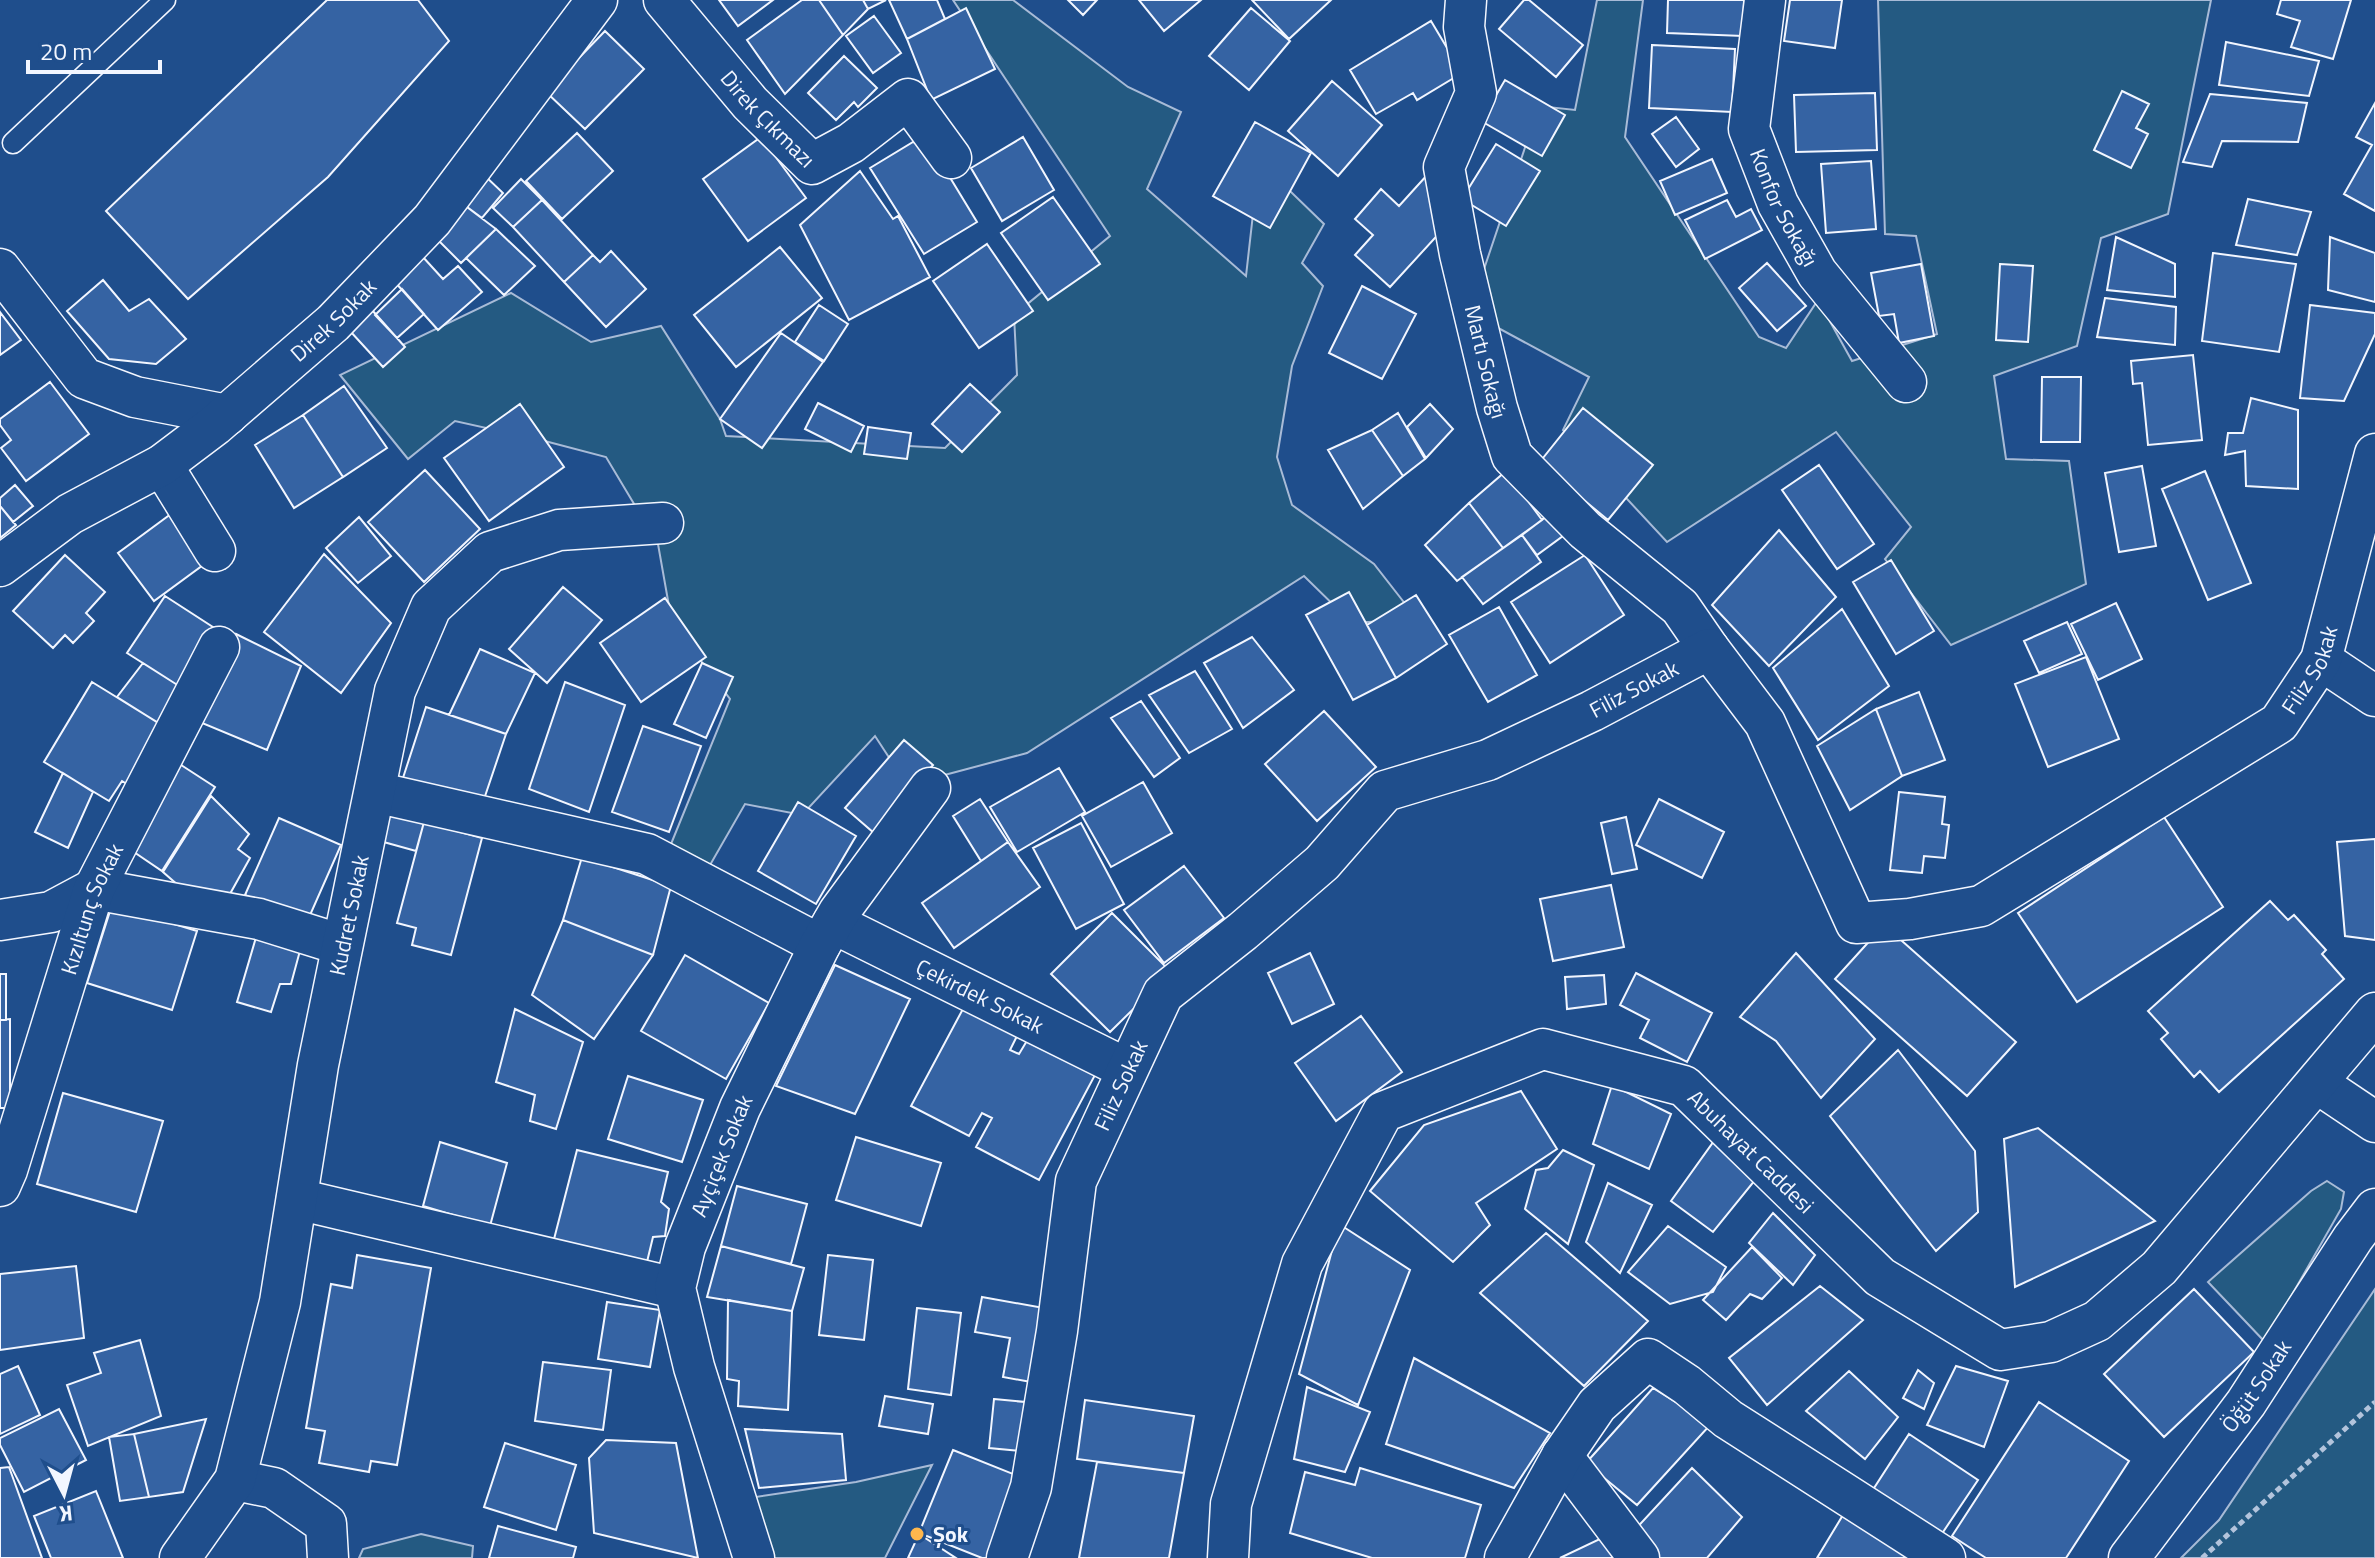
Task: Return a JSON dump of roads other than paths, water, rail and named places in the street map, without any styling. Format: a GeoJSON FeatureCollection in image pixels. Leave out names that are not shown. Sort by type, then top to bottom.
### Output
{"type":"FeatureCollection","features":[{"type":"Feature","properties":{"kind":"street","name":"Direk Sokak"},"geometry":{"type":"LineString","coordinates":[[0,566],[70,514],[162,465],[227,415],[333,323],[432,220],[597,0]]}},
{"type":"Feature","properties":{"kind":"street","name":"Direk Çıkmazı"},"geometry":{"type":"LineString","coordinates":[[664,0],[750,103],[812,164],[851,143],[908,99],[951,158]]}},
{"type":"Feature","properties":{"kind":"street","name":"Martı Sokağı"},"geometry":{"type":"LineString","coordinates":[[1466,0],[1464,27],[1476,93],[1444,167],[1463,269],[1512,456],[1585,530],[1680,607],[1709,649]]}},
{"type":"Feature","properties":{"kind":"street","name":"Konfor Sokağı"},"geometry":{"type":"LineString","coordinates":[[1765,0],[1749,129],[1778,204],[1817,273],[1906,382]]}},
{"type":"Feature","properties":{"kind":"street"},"geometry":{"type":"LineString","coordinates":[[0,269],[84,378],[135,397],[227,415]]}},
{"type":"Feature","properties":{"kind":"street","name":"Filiz Sokak"},"geometry":{"type":"LineString","coordinates":[[1007,1558],[1031,1487],[1057,1331],[1076,1181],[1163,994],[1322,863],[1385,791],[1488,760],[1592,711],[1709,649],[1765,723],[1856,923],[1910,919],[1981,906],[2279,723],[2321,660],[2375,454]]}},
{"type":"Feature","properties":{"kind":"street"},"geometry":{"type":"LineString","coordinates":[[162,465],[215,551]]}},
{"type":"Feature","properties":{"kind":"street","name":"Kudret Sokak"},"geometry":{"type":"LineString","coordinates":[[235,1480],[280,1302],[318,1065],[395,691],[431,607],[490,552],[559,530],[663,523]]}},
{"type":"Feature","properties":{"kind":"street","name":"Kızıltunç Sokak"},"geometry":{"type":"LineString","coordinates":[[0,1186],[94,889],[219,647]]}},
{"type":"Feature","properties":{"kind":"street"},"geometry":{"type":"LineString","coordinates":[[2321,660],[2375,696]]}},
{"type":"Feature","properties":{"kind":"street","name":"Ayçiçek Sokak"},"geometry":{"type":"LineString","coordinates":[[754,1558],[694,1367],[675,1288],[685,1247],[740,1108],[826,934],[930,788]]}},
{"type":"Feature","properties":{"kind":"street","name":"Çekirdek Sokak"},"geometry":{"type":"LineString","coordinates":[[375,792],[647,854],[1127,1069]]}},
{"type":"Feature","properties":{"kind":"street"},"geometry":{"type":"LineString","coordinates":[[0,920],[51,912],[94,889],[259,919],[342,945]]}},
{"type":"Feature","properties":{"kind":"street","name":"Abuhayat Caddesi"},"geometry":{"type":"LineString","coordinates":[[1228,1558],[1231,1504],[1302,1264],[1383,1112],[1543,1049],[1684,1086],[1880,1277],[2000,1350],[2051,1342],[2097,1321],[2159,1268],[2375,1013]]}},
{"type":"Feature","properties":{"kind":"street"},"geometry":{"type":"LineString","coordinates":[[2317,1083],[2375,1122]]}},
{"type":"Feature","properties":{"kind":"street"},"geometry":{"type":"LineString","coordinates":[[297,1199],[675,1288]]}},
{"type":"Feature","properties":{"kind":"street","name":"Öğüt Sokak"},"geometry":{"type":"LineString","coordinates":[[2129,1558],[2246,1403],[2375,1209]]}},
{"type":"Feature","properties":{"kind":"street"},"geometry":{"type":"LineString","coordinates":[[1505,1558],[1562,1456],[1597,1405],[1648,1359],[1687,1385],[1728,1419],[1945,1558]]}},
{"type":"Feature","properties":{"kind":"street"},"geometry":{"type":"LineString","coordinates":[[1562,1456],[1639,1558]]}},
{"type":"Feature","properties":{"kind":"street"},"geometry":{"type":"LineString","coordinates":[[180,1558],[235,1480],[274,1488],[326,1524],[328,1558]]}},
{"type":"Feature","properties":{"kind":"lane"},"geometry":{"type":"LineString","coordinates":[[13,143],[165,0]]}},
{"type":"Feature","properties":{"kind":"place","name":"Şok"},"geometry":{"type":"Point","coordinates":[917,1534]}}]}
